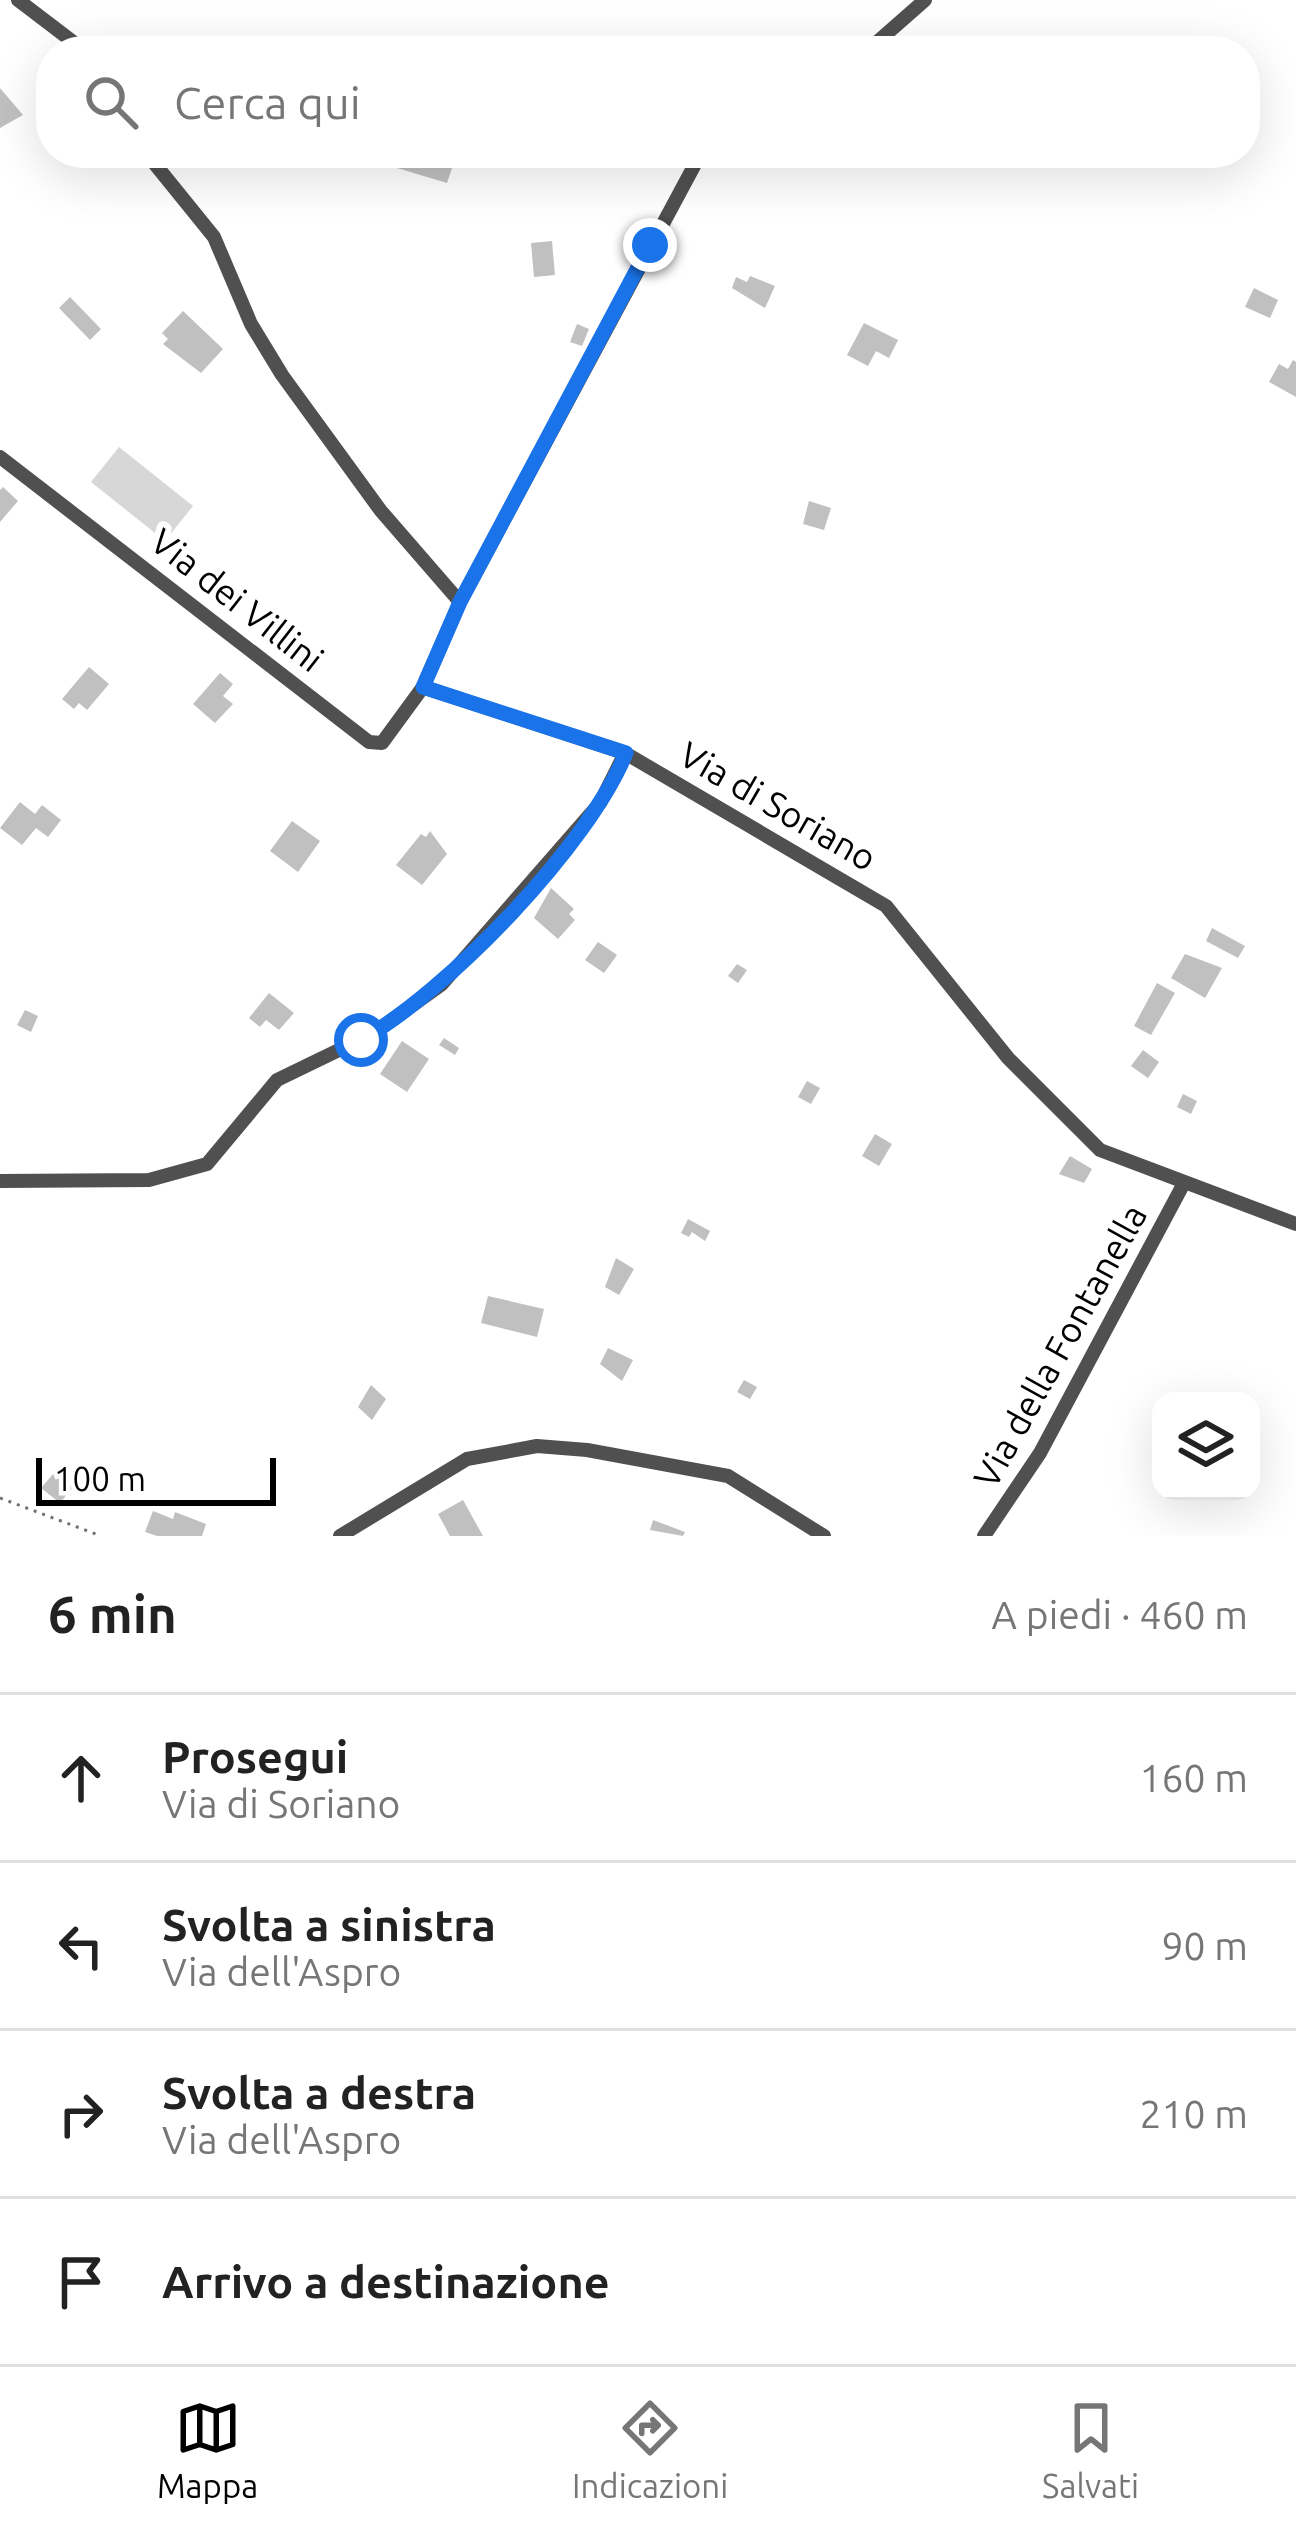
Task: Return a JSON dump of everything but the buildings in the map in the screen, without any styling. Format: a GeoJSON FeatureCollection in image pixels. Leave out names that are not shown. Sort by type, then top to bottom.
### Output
{"type":"FeatureCollection","features":[{"type":"Feature","properties":{"kind":"street"},"geometry":{"type":"LineString","coordinates":[[18,0],[65,36]]}},
{"type":"Feature","properties":{"kind":"street"},"geometry":{"type":"LineString","coordinates":[[884,36],[925,0]]}},
{"type":"Feature","properties":{"kind":"street"},"geometry":{"type":"LineString","coordinates":[[158,168],[214,237],[251,324],[282,375],[381,512],[460,602]]}},
{"type":"Feature","properties":{"kind":"street"},"geometry":{"type":"LineString","coordinates":[[626,753],[423,687],[460,602],[693,168]]}},
{"type":"Feature","properties":{"kind":"street","name":"Via dei Villini"},"geometry":{"type":"LineString","coordinates":[[0,457],[369,742],[382,743],[392,735],[423,687]]}},
{"type":"Feature","properties":{"kind":"street","name":"Via di Soriano"},"geometry":{"type":"LineString","coordinates":[[0,1181],[149,1180],[207,1164],[277,1080],[374,1033],[438,987],[600,803],[626,753],[876,898],[905,925],[993,1041],[1074,1129],[1109,1155],[1296,1224]]}},
{"type":"Feature","properties":{"kind":"street","name":"Via della Fontanella"},"geometry":{"type":"LineString","coordinates":[[984,1536],[1040,1453],[1184,1183]]}},
{"type":"Feature","properties":{"kind":"street"},"geometry":{"type":"LineString","coordinates":[[340,1536],[467,1459],[547,1446],[728,1476],[824,1536]]}},
{"type":"Feature","properties":{"kind":"path"},"geometry":{"type":"LineString","coordinates":[[0,1498],[101,1536]]}},
{"type":"Feature","properties":{"kind":"shaded area"},"geometry":{"type":"Polygon","coordinates":[[[119,447],[193,506],[165,541],[91,482],[119,447]]]}},
{"type":"Feature","properties":{"kind":"route"},"geometry":{"type":"LineString","coordinates":[[361,1040],[442,984],[600,803],[626,753],[584,735],[423,687],[460,602],[650,245]]}}]}
